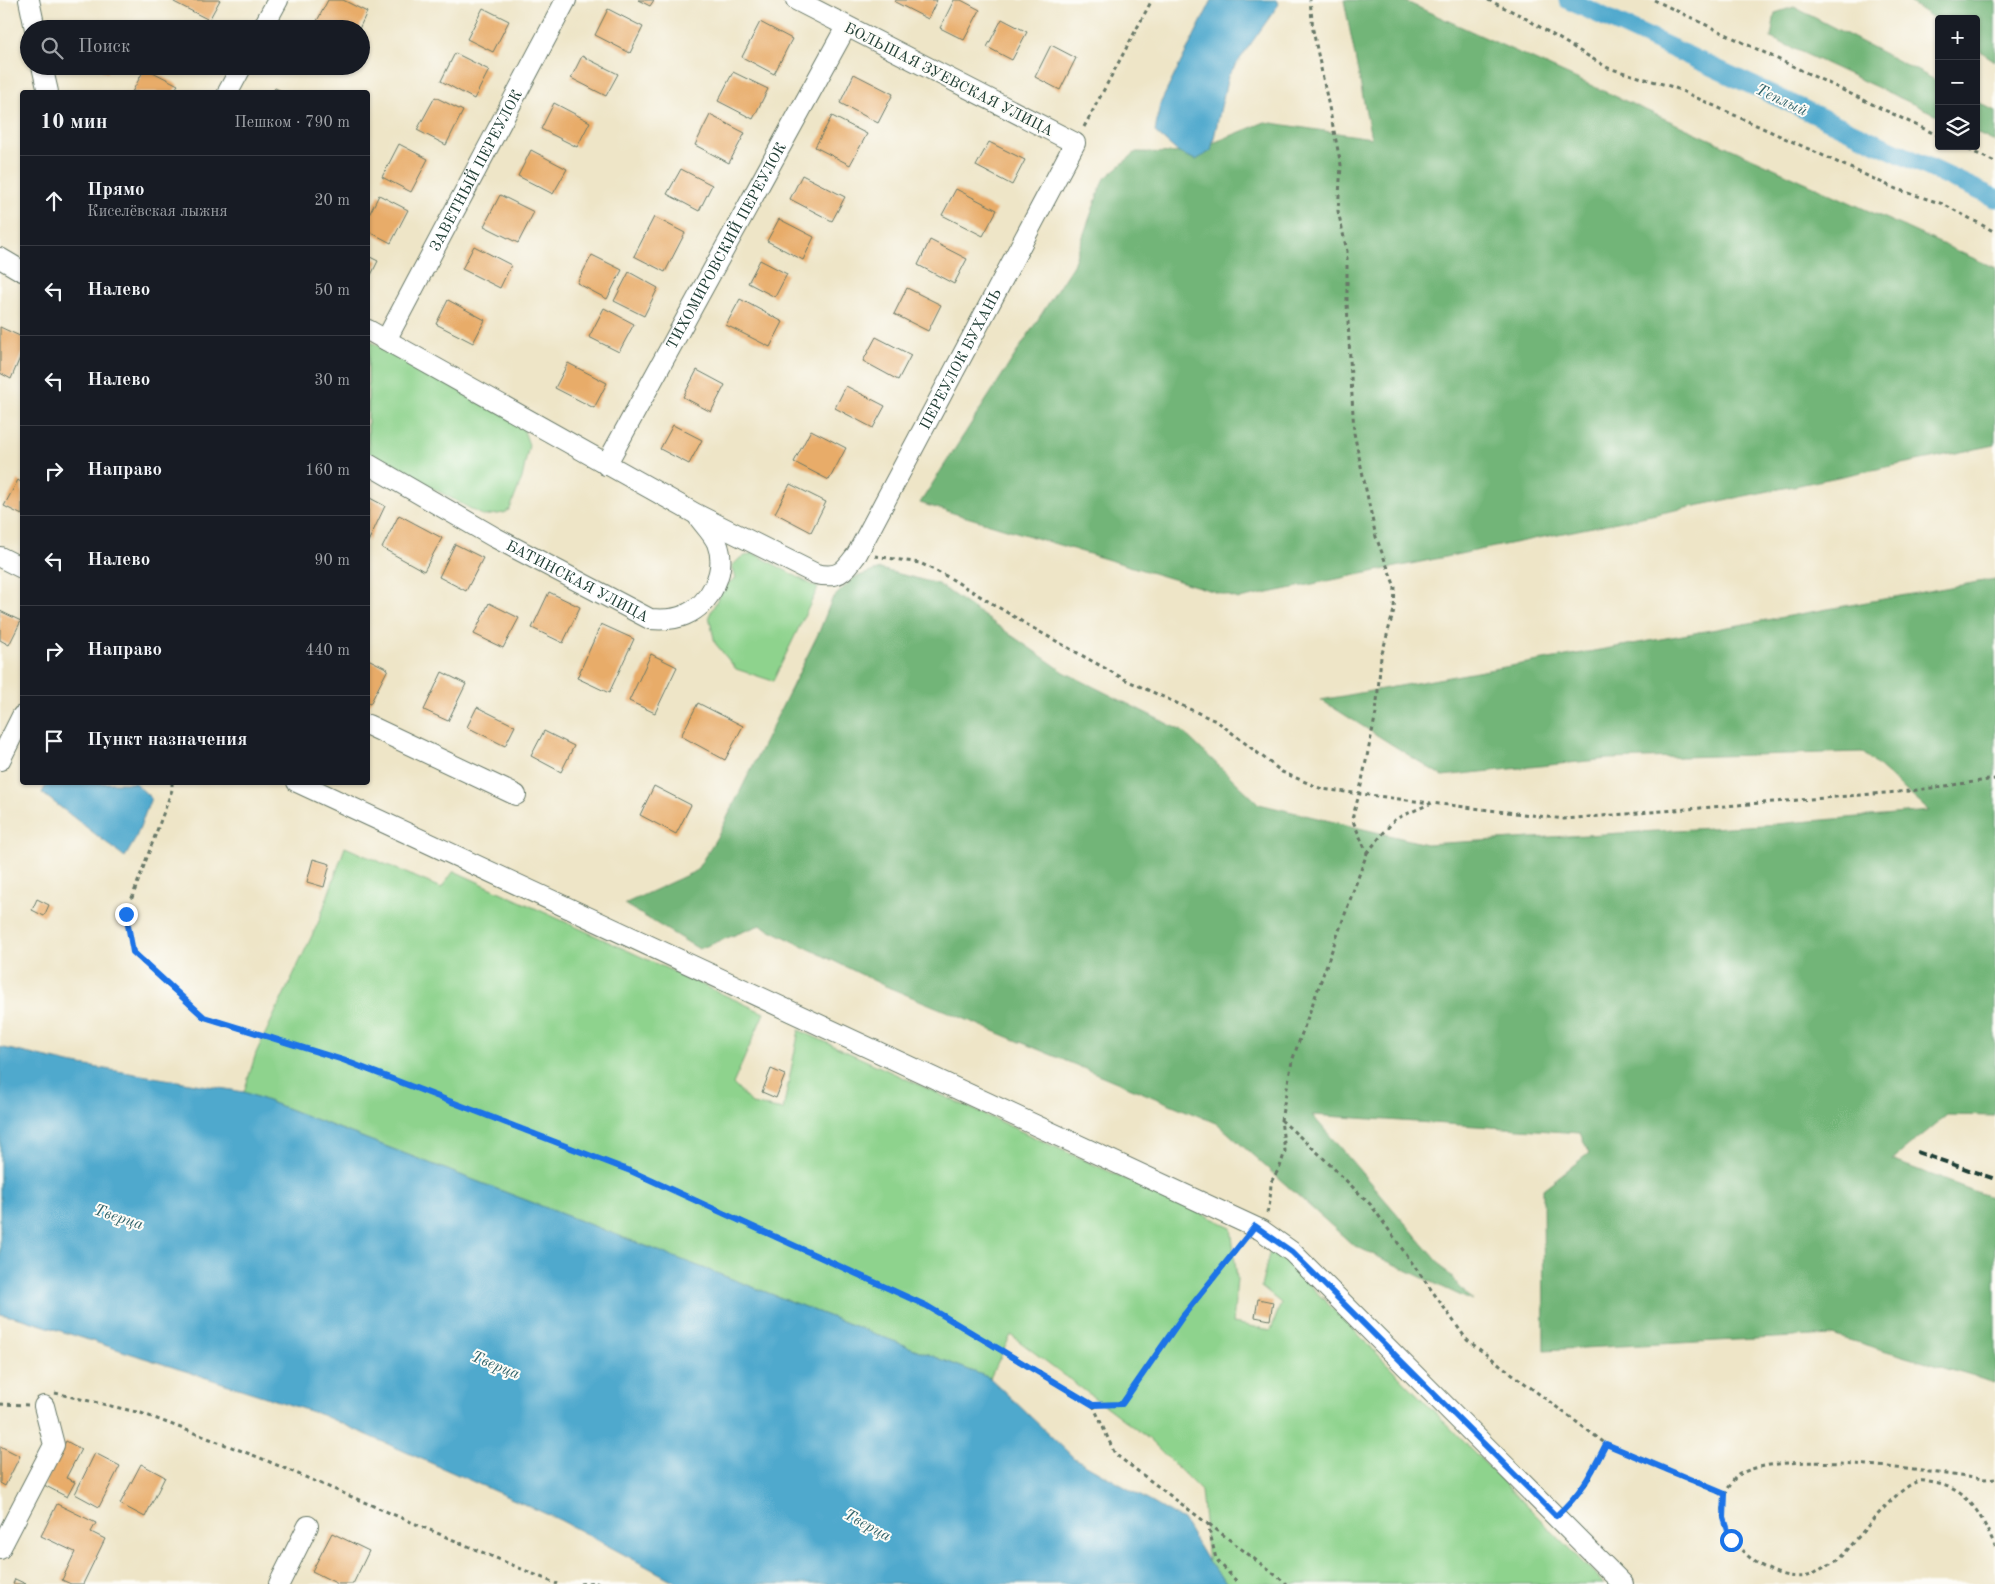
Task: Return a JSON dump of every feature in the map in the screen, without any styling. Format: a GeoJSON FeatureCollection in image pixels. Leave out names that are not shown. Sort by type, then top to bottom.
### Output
{"type":"FeatureCollection","features":[{"type":"Feature","properties":{"kind":"street"},"geometry":{"type":"LineString","coordinates":[[29,0],[33,20]]}},
{"type":"Feature","properties":{"kind":"street"},"geometry":{"type":"LineString","coordinates":[[267,20],[278,0]]}},
{"type":"Feature","properties":{"kind":"street","name":"ЗАВЕТНЫЙ ПЕРЕУЛОК"},"geometry":{"type":"LineString","coordinates":[[386,340],[566,0]]}},
{"type":"Feature","properties":{"kind":"street","name":"БОЛЬШАЯ ЗУЕВСКАЯ УЛИЦА"},"geometry":{"type":"LineString","coordinates":[[796,0],[1075,143]]}},
{"type":"Feature","properties":{"kind":"street","name":"ТИХОМИРОВСКИЙ ПЕРЕУЛОК"},"geometry":{"type":"LineString","coordinates":[[606,465],[846,26]]}},
{"type":"Feature","properties":{"kind":"street"},"geometry":{"type":"LineString","coordinates":[[44,75],[48,90]]}},
{"type":"Feature","properties":{"kind":"street"},"geometry":{"type":"LineString","coordinates":[[229,90],[237,75]]}},
{"type":"Feature","properties":{"kind":"street","name":"ПЕРЕУЛОК БУХАНЬ"},"geometry":{"type":"LineString","coordinates":[[842,572],[857,554],[1075,143]]}},
{"type":"Feature","properties":{"kind":"street"},"geometry":{"type":"LineString","coordinates":[[0,258],[20,270]]}},
{"type":"Feature","properties":{"kind":"street","name":"БАТИНСКАЯ УЛИЦА"},"geometry":{"type":"LineString","coordinates":[[370,331],[696,514],[816,574],[828,576],[842,572]]}},
{"type":"Feature","properties":{"kind":"street","name":"БАТИНСКАЯ УЛИЦА"},"geometry":{"type":"LineString","coordinates":[[370,465],[494,537],[650,619],[668,620],[692,611],[711,593],[718,578],[720,560],[717,544],[696,514]]}},
{"type":"Feature","properties":{"kind":"street"},"geometry":{"type":"LineString","coordinates":[[0,557],[20,567]]}},
{"type":"Feature","properties":{"kind":"street"},"geometry":{"type":"LineString","coordinates":[[0,760],[20,720]]}},
{"type":"Feature","properties":{"kind":"street"},"geometry":{"type":"LineString","coordinates":[[370,726],[516,795]]}},
{"type":"Feature","properties":{"kind":"street"},"geometry":{"type":"LineString","coordinates":[[303,785],[1258,1228],[1292,1252],[1623,1584]]}},
{"type":"Feature","properties":{"kind":"street"},"geometry":{"type":"LineString","coordinates":[[0,1549],[54,1445],[44,1406]]}},
{"type":"Feature","properties":{"kind":"street"},"geometry":{"type":"LineString","coordinates":[[279,1584],[308,1526]]}},
{"type":"Feature","properties":{"kind":"path"},"geometry":{"type":"LineString","coordinates":[[1075,143],[1152,0]]}},
{"type":"Feature","properties":{"kind":"path"},"geometry":{"type":"LineString","coordinates":[[1310,0],[1314,30],[1341,164],[1338,211],[1347,251],[1347,303],[1354,433],[1376,537],[1395,587],[1394,610],[1381,657],[1376,713],[1360,795],[1352,818],[1367,853]]}},
{"type":"Feature","properties":{"kind":"path"},"geometry":{"type":"LineString","coordinates":[[1488,0],[1520,15],[1608,68],[1673,88],[1896,189],[1943,204],[1995,232]]}},
{"type":"Feature","properties":{"kind":"path"},"geometry":{"type":"LineString","coordinates":[[1654,0],[1935,134]]}},
{"type":"Feature","properties":{"kind":"path"},"geometry":{"type":"LineString","coordinates":[[1970,150],[1995,162]]}},
{"type":"Feature","properties":{"kind":"path"},"geometry":{"type":"LineString","coordinates":[[857,554],[920,563],[950,578],[1031,628],[1126,680],[1218,722],[1282,772],[1322,789],[1564,820],[1910,790],[1995,779]]}},
{"type":"Feature","properties":{"kind":"path"},"geometry":{"type":"LineString","coordinates":[[172,785],[172,790],[126,914],[133,952],[204,1017],[343,1060],[633,1172],[927,1306],[1093,1405],[1122,1404],[1183,1316],[1258,1228],[1270,1202],[1271,1182],[1280,1166],[1285,1151],[1280,1120],[1292,1061],[1367,853],[1395,819],[1432,803]]}},
{"type":"Feature","properties":{"kind":"path"},"geometry":{"type":"LineString","coordinates":[[1280,1120],[1317,1152],[1371,1205],[1467,1340],[1606,1444],[1725,1494]]}},
{"type":"Feature","properties":{"kind":"path"},"geometry":{"type":"LineString","coordinates":[[0,1404],[44,1406],[56,1392],[141,1413],[330,1486],[557,1584]]}},
{"type":"Feature","properties":{"kind":"path"},"geometry":{"type":"LineString","coordinates":[[1093,1405],[1115,1454],[1287,1584]]}},
{"type":"Feature","properties":{"kind":"path"},"geometry":{"type":"LineString","coordinates":[[1556,1516],[1588,1481],[1606,1444]]}},
{"type":"Feature","properties":{"kind":"path"},"geometry":{"type":"LineString","coordinates":[[1995,1478],[1985,1479],[1825,1462],[1768,1464],[1736,1476],[1725,1494],[1724,1518],[1731,1540],[1766,1571],[1788,1576],[1808,1576],[1839,1559],[1903,1488],[1920,1481],[1940,1484],[1964,1494],[1982,1516],[1995,1548]]}},
{"type":"Feature","properties":{"kind":"path"},"geometry":{"type":"LineString","coordinates":[[1208,1524],[1216,1559],[1240,1584]]}},
{"type":"Feature","properties":{"kind":"path"},"geometry":{"type":"LineString","coordinates":[[580,1584],[595,1582],[598,1584]]}},
{"type":"Feature","properties":{"kind":"green space"},"geometry":{"type":"Polygon","coordinates":[[[1344,0],[1402,0],[1995,268],[1995,445],[1239,599],[920,503],[1073,265],[1103,180],[1136,152],[1188,153],[1265,122],[1371,138],[1344,0]]]}},
{"type":"Feature","properties":{"kind":"green space"},"geometry":{"type":"Polygon","coordinates":[[[1907,0],[1995,0],[1995,61],[1980,51],[1980,15],[1935,15],[1935,19],[1907,0]]]}},
{"type":"Feature","properties":{"kind":"green space"},"geometry":{"type":"Polygon","coordinates":[[[1794,7],[1935,80],[1935,114],[1771,38],[1775,13],[1794,7]]]}},
{"type":"Feature","properties":{"kind":"green space"},"geometry":{"type":"Polygon","coordinates":[[[1980,103],[1995,111],[1995,142],[1980,135],[1980,103]]]}},
{"type":"Feature","properties":{"kind":"green space"},"geometry":{"type":"Polygon","coordinates":[[[370,341],[521,422],[529,445],[522,478],[510,509],[504,513],[484,516],[370,454],[370,341]]]}},
{"type":"Feature","properties":{"kind":"green space"},"geometry":{"type":"Polygon","coordinates":[[[753,553],[818,588],[773,681],[736,669],[715,643],[709,616],[724,586],[736,578],[732,566],[740,558],[753,553]]]}},
{"type":"Feature","properties":{"kind":"green space"},"geometry":{"type":"Polygon","coordinates":[[[880,569],[938,584],[1064,672],[1182,731],[1259,804],[1426,844],[1764,825],[1929,811],[1862,752],[1608,759],[1442,776],[1321,700],[1995,579],[1995,1116],[1947,1115],[1892,1160],[1995,1199],[1995,1383],[1832,1335],[1544,1350],[1543,1189],[1589,1153],[1580,1133],[1312,1115],[1472,1301],[1353,1245],[1218,1124],[883,985],[760,925],[699,949],[624,904],[696,871],[720,832],[819,632],[832,599],[853,578],[880,569]]]}},
{"type":"Feature","properties":{"kind":"green space"},"geometry":{"type":"Polygon","coordinates":[[[345,847],[441,888],[454,871],[764,1013],[733,1084],[752,1104],[783,1110],[799,1030],[1231,1227],[1237,1279],[1233,1323],[1271,1330],[1281,1303],[1261,1287],[1271,1246],[1604,1584],[1228,1584],[1208,1562],[1201,1491],[1149,1439],[1011,1335],[990,1378],[244,1092],[256,1053],[319,921],[345,847]]]}},
{"type":"Feature","properties":{"kind":"water"},"geometry":{"type":"Polygon","coordinates":[[[1212,0],[1276,0],[1279,4],[1228,76],[1211,151],[1196,160],[1179,153],[1155,132],[1160,104],[1212,0]]]}},
{"type":"Feature","properties":{"kind":"water"},"geometry":{"type":"Polygon","coordinates":[[[46,785],[137,785],[151,798],[135,840],[125,857],[42,793],[46,785]]]}},
{"type":"Feature","properties":{"kind":"water","name":"Тверца"},"geometry":{"type":"Polygon","coordinates":[[[0,1047],[69,1063],[244,1092],[990,1378],[1074,1458],[1183,1520],[1208,1562],[1228,1584],[679,1584],[560,1520],[322,1415],[23,1319],[0,1314],[0,1047]]]}},
{"type":"Feature","properties":{"kind":"building"},"geometry":{"type":"Polygon","coordinates":[[[175,0],[220,0],[209,20],[174,2],[175,0]]]}},
{"type":"Feature","properties":{"kind":"building"},"geometry":{"type":"Polygon","coordinates":[[[328,0],[343,0],[367,12],[363,20],[318,20],[328,0]]]}},
{"type":"Feature","properties":{"kind":"building"},"geometry":{"type":"Polygon","coordinates":[[[638,0],[654,0],[650,6],[638,0]]]}},
{"type":"Feature","properties":{"kind":"building"},"geometry":{"type":"Polygon","coordinates":[[[896,0],[937,0],[928,19],[895,2],[896,0]]]}},
{"type":"Feature","properties":{"kind":"building"},"geometry":{"type":"Polygon","coordinates":[[[954,0],[961,0],[980,10],[964,40],[940,28],[954,0]]]}},
{"type":"Feature","properties":{"kind":"building"},"geometry":{"type":"Polygon","coordinates":[[[483,8],[509,21],[493,52],[467,39],[483,8]]]}},
{"type":"Feature","properties":{"kind":"building"},"geometry":{"type":"Polygon","coordinates":[[[608,9],[643,27],[630,53],[595,35],[608,9]]]}},
{"type":"Feature","properties":{"kind":"building"},"geometry":{"type":"Polygon","coordinates":[[[1002,19],[1027,32],[1012,60],[987,47],[1002,19]]]}},
{"type":"Feature","properties":{"kind":"building"},"geometry":{"type":"Polygon","coordinates":[[[760,22],[792,39],[774,74],[742,57],[760,22]]]}},
{"type":"Feature","properties":{"kind":"building"},"geometry":{"type":"Polygon","coordinates":[[[1051,45],[1076,58],[1060,90],[1035,77],[1051,45]]]}},
{"type":"Feature","properties":{"kind":"building"},"geometry":{"type":"Polygon","coordinates":[[[455,53],[489,70],[474,99],[441,81],[455,53]]]}},
{"type":"Feature","properties":{"kind":"building"},"geometry":{"type":"Polygon","coordinates":[[[582,56],[618,74],[606,96],[571,78],[582,56]]]}},
{"type":"Feature","properties":{"kind":"building"},"geometry":{"type":"Polygon","coordinates":[[[733,72],[768,89],[753,119],[718,101],[733,72]]]}},
{"type":"Feature","properties":{"kind":"building"},"geometry":{"type":"Polygon","coordinates":[[[854,74],[893,94],[878,123],[840,103],[854,74]]]}},
{"type":"Feature","properties":{"kind":"building"},"geometry":{"type":"Polygon","coordinates":[[[141,75],[159,75],[178,85],[174,90],[133,90],[141,75]]]}},
{"type":"Feature","properties":{"kind":"building"},"geometry":{"type":"Polygon","coordinates":[[[435,97],[463,111],[446,145],[417,130],[435,97]]]}},
{"type":"Feature","properties":{"kind":"building"},"geometry":{"type":"Polygon","coordinates":[[[554,103],[590,122],[577,147],[541,129],[554,103]]]}},
{"type":"Feature","properties":{"kind":"building"},"geometry":{"type":"Polygon","coordinates":[[[710,115],[745,133],[729,163],[695,145],[710,115]]]}},
{"type":"Feature","properties":{"kind":"building"},"geometry":{"type":"Polygon","coordinates":[[[832,116],[867,134],[850,165],[815,147],[832,116]]]}},
{"type":"Feature","properties":{"kind":"building"},"geometry":{"type":"Polygon","coordinates":[[[989,142],[1025,160],[1012,185],[976,166],[989,142]]]}},
{"type":"Feature","properties":{"kind":"building"},"geometry":{"type":"Polygon","coordinates":[[[399,144],[428,159],[411,192],[382,177],[399,144]]]}},
{"type":"Feature","properties":{"kind":"building"},"geometry":{"type":"Polygon","coordinates":[[[531,150],[567,169],[553,194],[518,176],[531,150]]]}},
{"type":"Feature","properties":{"kind":"building"},"geometry":{"type":"Polygon","coordinates":[[[681,169],[712,185],[699,211],[667,194],[681,169]]]}},
{"type":"Feature","properties":{"kind":"building"},"geometry":{"type":"Polygon","coordinates":[[[802,175],[845,197],[832,221],[790,199],[802,175]]]}},
{"type":"Feature","properties":{"kind":"building"},"geometry":{"type":"Polygon","coordinates":[[[956,189],[997,210],[983,236],[942,215],[956,189]]]}},
{"type":"Feature","properties":{"kind":"building"},"geometry":{"type":"Polygon","coordinates":[[[379,195],[408,210],[391,243],[370,232],[370,213],[379,195]]]}},
{"type":"Feature","properties":{"kind":"building"},"geometry":{"type":"Polygon","coordinates":[[[500,195],[534,212],[518,243],[484,226],[500,195]]]}},
{"type":"Feature","properties":{"kind":"building"},"geometry":{"type":"Polygon","coordinates":[[[654,217],[685,233],[665,272],[634,256],[654,217]]]}},
{"type":"Feature","properties":{"kind":"building"},"geometry":{"type":"Polygon","coordinates":[[[779,219],[814,237],[803,260],[767,241],[779,219]]]}},
{"type":"Feature","properties":{"kind":"building"},"geometry":{"type":"Polygon","coordinates":[[[930,240],[967,259],[954,284],[918,265],[930,240]]]}},
{"type":"Feature","properties":{"kind":"building"},"geometry":{"type":"Polygon","coordinates":[[[474,246],[511,265],[500,288],[462,269],[474,246]]]}},
{"type":"Feature","properties":{"kind":"building"},"geometry":{"type":"Polygon","coordinates":[[[592,255],[622,270],[607,299],[577,283],[592,255]]]}},
{"type":"Feature","properties":{"kind":"building"},"geometry":{"type":"Polygon","coordinates":[[[370,257],[378,261],[370,277],[370,257]]]}},
{"type":"Feature","properties":{"kind":"building"},"geometry":{"type":"Polygon","coordinates":[[[760,260],[787,274],[775,297],[748,283],[760,260]]]}},
{"type":"Feature","properties":{"kind":"building"},"geometry":{"type":"Polygon","coordinates":[[[629,272],[658,288],[644,316],[614,301],[629,272]]]}},
{"type":"Feature","properties":{"kind":"building"},"geometry":{"type":"Polygon","coordinates":[[[907,288],[941,305],[928,331],[894,314],[907,288]]]}},
{"type":"Feature","properties":{"kind":"building"},"geometry":{"type":"Polygon","coordinates":[[[740,299],[783,322],[770,347],[726,325],[740,299]]]}},
{"type":"Feature","properties":{"kind":"building"},"geometry":{"type":"Polygon","coordinates":[[[448,300],[485,320],[473,343],[436,324],[448,300]]]}},
{"type":"Feature","properties":{"kind":"building"},"geometry":{"type":"Polygon","coordinates":[[[604,308],[634,324],[619,352],[589,337],[604,308]]]}},
{"type":"Feature","properties":{"kind":"building"},"geometry":{"type":"Polygon","coordinates":[[[0,327],[20,336],[20,358],[11,379],[0,373],[0,327]]]}},
{"type":"Feature","properties":{"kind":"building"},"geometry":{"type":"Polygon","coordinates":[[[876,337],[911,355],[898,380],[863,361],[876,337]]]}},
{"type":"Feature","properties":{"kind":"building"},"geometry":{"type":"Polygon","coordinates":[[[568,363],[607,383],[594,408],[555,388],[568,363]]]}},
{"type":"Feature","properties":{"kind":"building"},"geometry":{"type":"Polygon","coordinates":[[[697,370],[725,385],[711,412],[683,397],[697,370]]]}},
{"type":"Feature","properties":{"kind":"building"},"geometry":{"type":"Polygon","coordinates":[[[846,386],[885,406],[873,428],[835,408],[846,386]]]}},
{"type":"Feature","properties":{"kind":"building"},"geometry":{"type":"Polygon","coordinates":[[[673,425],[702,440],[689,464],[660,449],[673,425]]]}},
{"type":"Feature","properties":{"kind":"building"},"geometry":{"type":"Polygon","coordinates":[[[811,430],[846,448],[829,480],[794,462],[811,430]]]}},
{"type":"Feature","properties":{"kind":"building"},"geometry":{"type":"Polygon","coordinates":[[[18,480],[20,482],[20,514],[4,506],[18,480]]]}},
{"type":"Feature","properties":{"kind":"building"},"geometry":{"type":"Polygon","coordinates":[[[790,484],[826,502],[811,532],[775,513],[790,484]]]}},
{"type":"Feature","properties":{"kind":"building"},"geometry":{"type":"Polygon","coordinates":[[[370,498],[385,506],[370,538],[370,498]]]}},
{"type":"Feature","properties":{"kind":"building"},"geometry":{"type":"Polygon","coordinates":[[[399,515],[442,538],[424,571],[382,548],[399,515]]]}},
{"type":"Feature","properties":{"kind":"building"},"geometry":{"type":"Polygon","coordinates":[[[455,544],[483,558],[466,591],[439,577],[455,544]]]}},
{"type":"Feature","properties":{"kind":"building"},"geometry":{"type":"Polygon","coordinates":[[[549,592],[580,607],[563,643],[532,628],[549,592]]]}},
{"type":"Feature","properties":{"kind":"building"},"geometry":{"type":"Polygon","coordinates":[[[489,603],[519,618],[503,648],[474,634],[489,603]]]}},
{"type":"Feature","properties":{"kind":"building"},"geometry":{"type":"Polygon","coordinates":[[[0,611],[20,621],[20,623],[9,645],[0,640],[0,611]]]}},
{"type":"Feature","properties":{"kind":"building"},"geometry":{"type":"Polygon","coordinates":[[[601,624],[634,639],[609,693],[577,678],[601,624]]]}},
{"type":"Feature","properties":{"kind":"building"},"geometry":{"type":"Polygon","coordinates":[[[651,654],[677,667],[655,713],[629,701],[651,654]]]}},
{"type":"Feature","properties":{"kind":"building"},"geometry":{"type":"Polygon","coordinates":[[[370,660],[388,669],[370,704],[370,660]]]}},
{"type":"Feature","properties":{"kind":"building"},"geometry":{"type":"Polygon","coordinates":[[[442,672],[466,684],[448,721],[424,710],[442,672]]]}},
{"type":"Feature","properties":{"kind":"building"},"geometry":{"type":"Polygon","coordinates":[[[698,703],[743,726],[725,760],[681,736],[698,703]]]}},
{"type":"Feature","properties":{"kind":"building"},"geometry":{"type":"Polygon","coordinates":[[[477,707],[515,726],[505,746],[467,727],[477,707]]]}},
{"type":"Feature","properties":{"kind":"building"},"geometry":{"type":"Polygon","coordinates":[[[544,731],[574,746],[561,772],[531,756],[544,731]]]}},
{"type":"Feature","properties":{"kind":"building"},"geometry":{"type":"Polygon","coordinates":[[[654,786],[691,805],[676,834],[640,815],[654,786]]]}},
{"type":"Feature","properties":{"kind":"building"},"geometry":{"type":"Polygon","coordinates":[[[313,859],[330,864],[324,887],[307,882],[313,859]]]}},
{"type":"Feature","properties":{"kind":"building"},"geometry":{"type":"Polygon","coordinates":[[[37,899],[49,905],[44,916],[32,910],[37,899]]]}},
{"type":"Feature","properties":{"kind":"building"},"geometry":{"type":"Polygon","coordinates":[[[771,1069],[785,1075],[776,1098],[762,1092],[771,1069]]]}},
{"type":"Feature","properties":{"kind":"building"},"geometry":{"type":"Polygon","coordinates":[[[1258,1299],[1273,1302],[1270,1320],[1255,1317],[1258,1299]]]}},
{"type":"Feature","properties":{"kind":"building"},"geometry":{"type":"Polygon","coordinates":[[[66,1441],[81,1449],[66,1478],[75,1482],[67,1497],[44,1485],[66,1441]]]}},
{"type":"Feature","properties":{"kind":"building"},"geometry":{"type":"Polygon","coordinates":[[[0,1446],[20,1456],[5,1486],[0,1483],[0,1446]]]}},
{"type":"Feature","properties":{"kind":"building"},"geometry":{"type":"Polygon","coordinates":[[[95,1453],[120,1466],[99,1507],[75,1494],[95,1453]]]}},
{"type":"Feature","properties":{"kind":"building"},"geometry":{"type":"Polygon","coordinates":[[[141,1464],[165,1477],[145,1517],[120,1504],[141,1464]]]}},
{"type":"Feature","properties":{"kind":"building"},"geometry":{"type":"Polygon","coordinates":[[[57,1504],[96,1523],[91,1532],[105,1539],[83,1584],[71,1584],[62,1580],[75,1552],[41,1536],[57,1504]]]}},
{"type":"Feature","properties":{"kind":"building"},"geometry":{"type":"Polygon","coordinates":[[[332,1533],[369,1551],[353,1584],[338,1584],[312,1571],[332,1533]]]}},
{"type":"Feature","properties":{"kind":"building"},"geometry":{"type":"Polygon","coordinates":[[[15,1579],[26,1584],[13,1584],[15,1579]]]}},
{"type":"Feature","properties":{"kind":"waterway","name":"Теплый"},"geometry":{"type":"LineString","coordinates":[[1568,0],[1995,198]]}},
{"type":"Feature","properties":{"kind":"railway"},"geometry":{"type":"LineString","coordinates":[[1917,1152],[1995,1179]]}},
{"type":"Feature","properties":{"kind":"route"},"geometry":{"type":"LineString","coordinates":[[126,914],[133,952],[204,1017],[343,1060],[633,1172],[927,1306],[1093,1405],[1122,1404],[1183,1316],[1255,1226],[1292,1252],[1556,1516],[1588,1481],[1606,1444],[1725,1494],[1724,1518],[1731,1540]]}}]}
